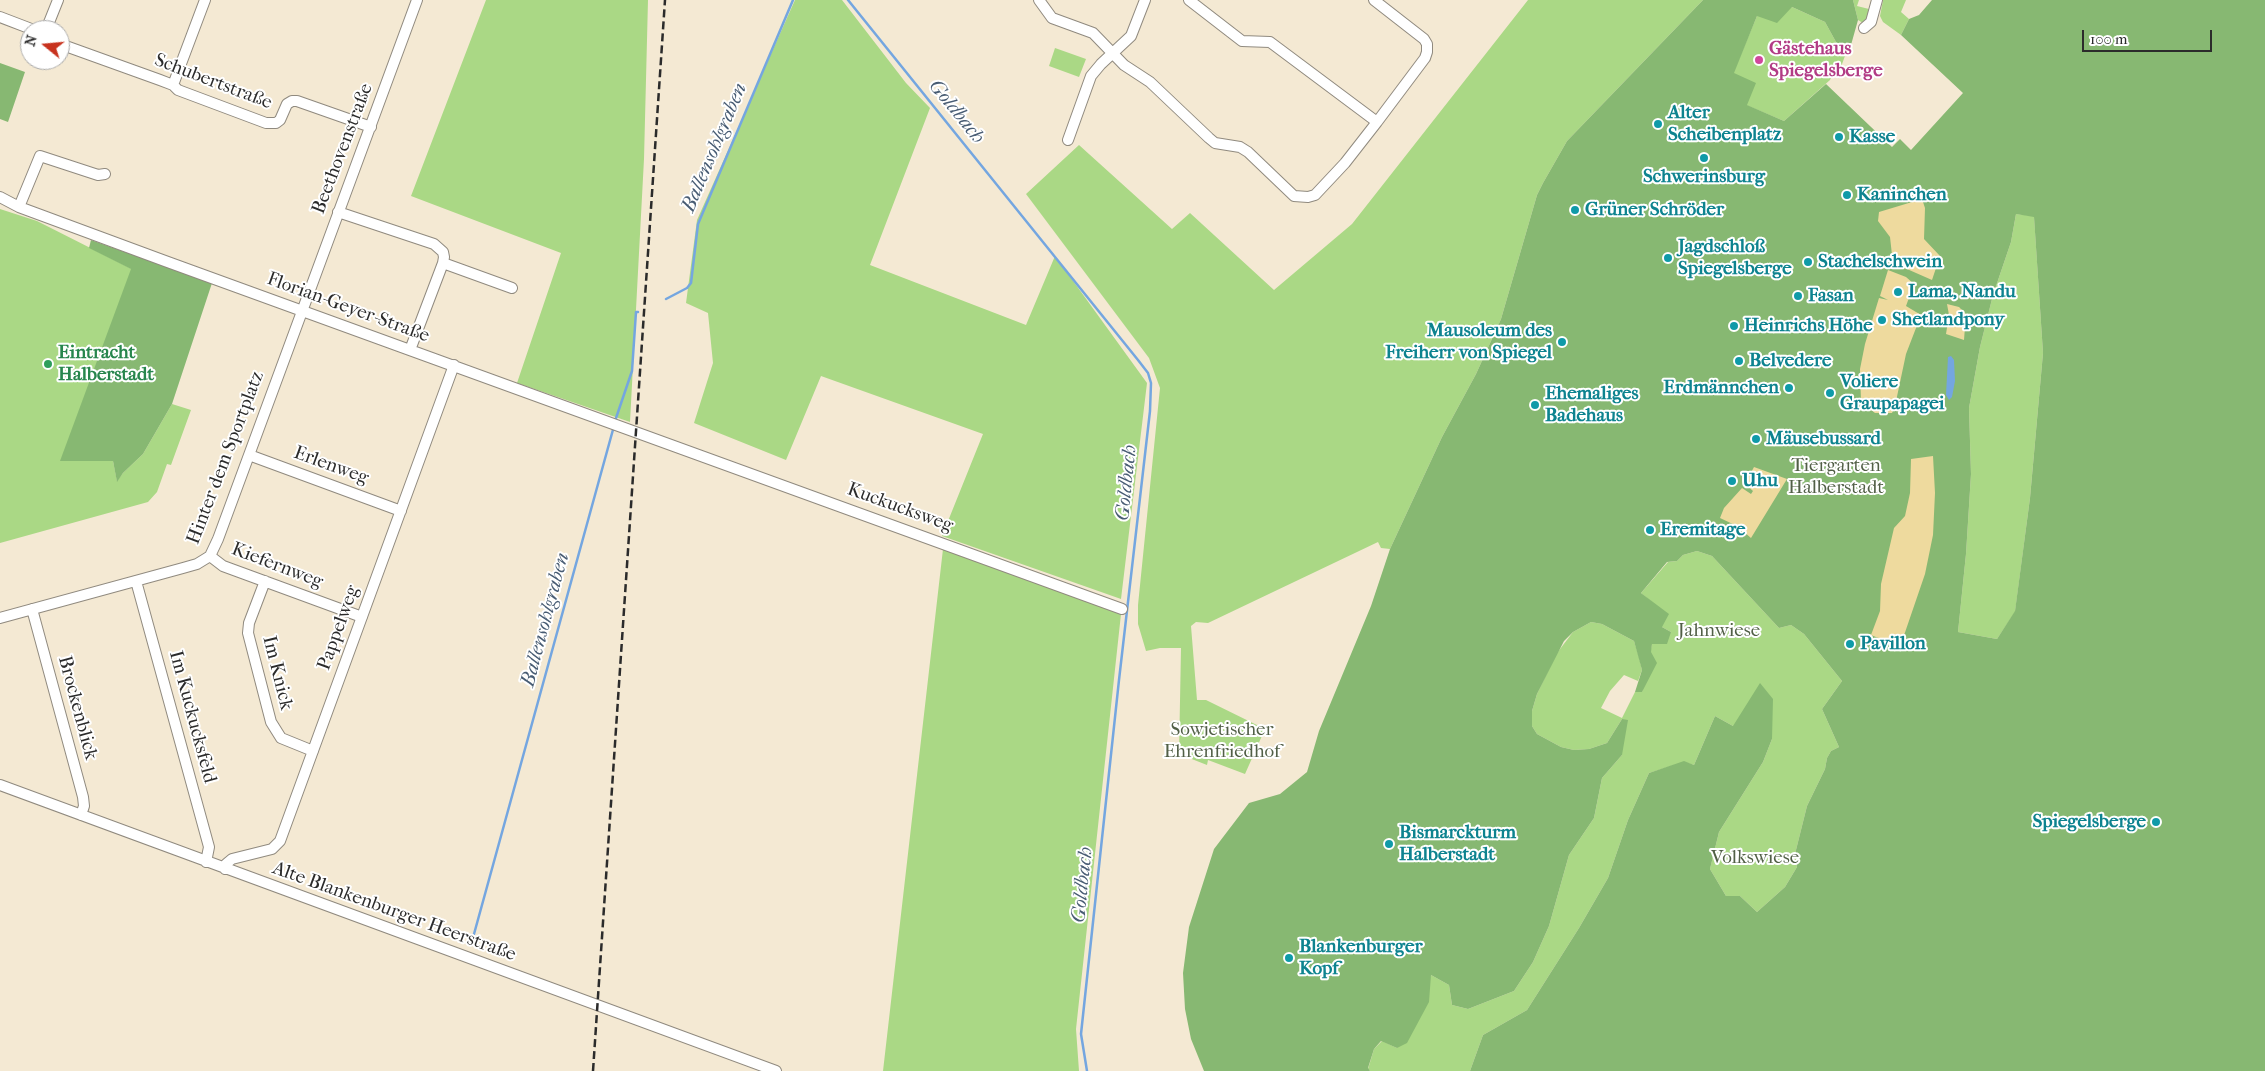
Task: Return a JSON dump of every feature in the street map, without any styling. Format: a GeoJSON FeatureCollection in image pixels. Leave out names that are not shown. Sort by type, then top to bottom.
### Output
{"type":"FeatureCollection","features":[{"type":"Feature","properties":{"kind":"street"},"geometry":{"type":"LineString","coordinates":[[50,20],[58,0]]}},
{"type":"Feature","properties":{"kind":"street"},"geometry":{"type":"LineString","coordinates":[[173,85],[205,0]]}},
{"type":"Feature","properties":{"kind":"street","name":"Beethovenstraße"},"geometry":{"type":"LineString","coordinates":[[301,310],[417,0]]}},
{"type":"Feature","properties":{"kind":"street"},"geometry":{"type":"LineString","coordinates":[[1039,0],[1052,18],[1093,33],[1124,66],[1150,82],[1215,143],[1240,147],[1248,152],[1294,196],[1308,197],[1315,195],[1345,163],[1425,58],[1427,44],[1424,38],[1374,0]]}},
{"type":"Feature","properties":{"kind":"street"},"geometry":{"type":"LineString","coordinates":[[1068,140],[1091,76],[1131,36],[1145,0]]}},
{"type":"Feature","properties":{"kind":"street"},"geometry":{"type":"LineString","coordinates":[[1189,0],[1242,40],[1270,42],[1377,122]]}},
{"type":"Feature","properties":{"kind":"street"},"geometry":{"type":"LineString","coordinates":[[1864,28],[1871,22],[1877,0]]}},
{"type":"Feature","properties":{"kind":"street"},"geometry":{"type":"LineString","coordinates":[[0,17],[20,25]]}},
{"type":"Feature","properties":{"kind":"street","name":"Schubertstraße"},"geometry":{"type":"LineString","coordinates":[[70,48],[173,85],[178,90],[266,123],[276,123],[280,120],[287,104],[297,101],[371,127]]}},
{"type":"Feature","properties":{"kind":"street"},"geometry":{"type":"LineString","coordinates":[[19,206],[40,156],[98,175],[105,174]]}},
{"type":"Feature","properties":{"kind":"street","name":"Florian-Geyer-Straße"},"geometry":{"type":"LineString","coordinates":[[0,197],[19,206],[664,442]]}},
{"type":"Feature","properties":{"kind":"street"},"geometry":{"type":"LineString","coordinates":[[338,212],[434,244],[442,252],[444,257],[410,350]]}},
{"type":"Feature","properties":{"kind":"street"},"geometry":{"type":"LineString","coordinates":[[442,263],[512,288]]}},
{"type":"Feature","properties":{"kind":"street","name":"Hinter dem Sportplatz"},"geometry":{"type":"LineString","coordinates":[[0,618],[197,564],[210,556],[301,310]]}},
{"type":"Feature","properties":{"kind":"street","name":"Pappelweg"},"geometry":{"type":"LineString","coordinates":[[225,868],[226,864],[232,859],[272,849],[280,841],[454,366]]}},
{"type":"Feature","properties":{"kind":"street","name":"Kuckucksweg"},"geometry":{"type":"LineString","coordinates":[[664,442],[1122,608]]}},
{"type":"Feature","properties":{"kind":"street","name":"Erlenweg"},"geometry":{"type":"LineString","coordinates":[[248,455],[401,511]]}},
{"type":"Feature","properties":{"kind":"street","name":"Kiefernweg"},"geometry":{"type":"LineString","coordinates":[[210,556],[223,566],[362,617]]}},
{"type":"Feature","properties":{"kind":"street","name":"Im Kuckucksfeld"},"geometry":{"type":"LineString","coordinates":[[136,581],[209,847],[206,862]]}},
{"type":"Feature","properties":{"kind":"street","name":"Im Knick"},"geometry":{"type":"LineString","coordinates":[[265,581],[248,633],[271,722],[281,738],[313,751]]}},
{"type":"Feature","properties":{"kind":"street","name":"Brockenblick"},"geometry":{"type":"LineString","coordinates":[[32,609],[83,797],[84,806],[81,815]]}},
{"type":"Feature","properties":{"kind":"street","name":"Alte Blankenburger Heerstraße"},"geometry":{"type":"LineString","coordinates":[[0,785],[776,1071]]}},
{"type":"Feature","properties":{"kind":"green space"},"geometry":{"type":"Polygon","coordinates":[[[486,0],[648,0],[644,159],[630,422],[517,383],[561,253],[411,196],[486,0]]]}},
{"type":"Feature","properties":{"kind":"green space"},"geometry":{"type":"Polygon","coordinates":[[[795,0],[842,0],[906,83],[930,108],[870,265],[1026,325],[1055,256],[1147,383],[1121,599],[942,536],[983,434],[821,376],[786,460],[694,423],[713,363],[708,313],[686,303],[697,220],[795,0]]]}},
{"type":"Feature","properties":{"kind":"green space","name":"Sowjetischer Ehrenfriedhof"},"geometry":{"type":"Polygon","coordinates":[[[1528,0],[1703,0],[1567,141],[1543,183],[1537,195],[1501,319],[1476,374],[1442,437],[1390,549],[1381,548],[1378,542],[1208,623],[1196,622],[1191,626],[1197,700],[1206,700],[1265,729],[1245,774],[1208,760],[1207,765],[1179,754],[1181,648],[1160,648],[1146,651],[1138,624],[1138,605],[1160,388],[1149,358],[1026,194],[1079,145],[1172,229],[1190,213],[1274,290],[1352,224],[1528,0]]]}},
{"type":"Feature","properties":{"kind":"green space","name":"Tiergarten Halberstadt"},"geometry":{"type":"Polygon","coordinates":[[[1703,0],[1853,0],[1858,20],[1851,45],[1846,53],[1836,42],[1825,22],[1792,7],[1777,23],[1757,16],[1734,73],[1756,83],[1747,105],[1784,121],[1826,84],[1892,147],[1900,139],[1911,150],[1963,93],[1901,35],[1909,19],[1919,15],[1932,0],[2265,0],[2265,1071],[1470,1071],[1483,1035],[1527,1010],[1579,928],[1608,878],[1628,820],[1649,773],[1684,761],[1694,765],[1715,716],[1733,726],[1760,683],[1773,699],[1772,739],[1763,762],[1719,832],[1710,869],[1726,896],[1740,896],[1757,912],[1785,887],[1797,867],[1795,854],[1807,806],[1825,769],[1827,758],[1831,751],[1839,747],[1822,709],[1842,681],[1804,634],[1791,625],[1779,628],[1712,556],[1697,551],[1683,555],[1677,561],[1667,562],[1641,593],[1669,614],[1662,627],[1671,632],[1667,644],[1652,644],[1651,652],[1657,663],[1642,692],[1635,692],[1642,670],[1634,641],[1602,624],[1591,622],[1573,632],[1564,641],[1537,694],[1532,711],[1532,726],[1537,734],[1561,747],[1574,750],[1589,749],[1607,743],[1622,719],[1628,720],[1622,755],[1602,778],[1594,818],[1569,855],[1549,926],[1533,962],[1514,991],[1468,1009],[1452,1005],[1449,985],[1431,975],[1429,1002],[1407,1043],[1397,1048],[1381,1041],[1374,1049],[1368,1068],[1370,1071],[1204,1071],[1191,1039],[1185,1009],[1183,973],[1189,927],[1214,849],[1249,803],[1280,794],[1307,772],[1319,731],[1371,606],[1390,549],[1442,437],[1476,374],[1501,319],[1537,195],[1567,141],[1703,0]],[[2016,214],[2011,242],[1993,295],[1980,347],[1969,408],[1971,474],[1966,554],[1958,632],[1997,639],[2015,611],[2030,498],[2043,353],[2034,217],[2016,214]]]}},
{"type":"Feature","properties":{"kind":"green space"},"geometry":{"type":"Polygon","coordinates":[[[1853,0],[1859,0],[1857,6],[1869,9],[1866,21],[1863,23],[1858,20],[1853,0]]]}},
{"type":"Feature","properties":{"kind":"green space"},"geometry":{"type":"Polygon","coordinates":[[[1883,0],[1906,0],[1901,12],[1909,19],[1901,35],[1883,22],[1880,16],[1883,0]]]}},
{"type":"Feature","properties":{"kind":"green space"},"geometry":{"type":"Polygon","coordinates":[[[1792,7],[1825,22],[1836,42],[1846,53],[1841,67],[1834,71],[1830,80],[1784,121],[1746,105],[1733,73],[1757,16],[1792,7]]]}},
{"type":"Feature","properties":{"kind":"green space"},"geometry":{"type":"Polygon","coordinates":[[[1055,48],[1086,59],[1079,77],[1049,66],[1055,48]]]}},
{"type":"Feature","properties":{"kind":"green space"},"geometry":{"type":"Polygon","coordinates":[[[0,63],[25,72],[8,122],[0,119],[0,63]]]}},
{"type":"Feature","properties":{"kind":"green space","name":"Eintracht Halberstadt"},"geometry":{"type":"Polygon","coordinates":[[[0,209],[37,221],[132,269],[61,461],[113,461],[117,481],[143,454],[172,404],[191,410],[171,465],[167,464],[157,492],[148,502],[0,543],[0,209]]]}},
{"type":"Feature","properties":{"kind":"green space"},"geometry":{"type":"Polygon","coordinates":[[[2016,214],[2034,216],[2043,353],[2030,498],[2015,612],[1997,639],[1958,632],[1966,554],[1971,474],[1969,408],[1980,347],[1993,295],[2011,242],[2016,214]]]}},
{"type":"Feature","properties":{"kind":"green space"},"geometry":{"type":"Polygon","coordinates":[[[91,240],[212,283],[172,404],[143,454],[123,473],[117,482],[113,461],[60,461],[131,269],[89,248],[91,240]]]}},
{"type":"Feature","properties":{"kind":"green space"},"geometry":{"type":"Polygon","coordinates":[[[943,549],[1121,614],[1076,1029],[1079,1071],[883,1071],[943,549]]]}},
{"type":"Feature","properties":{"kind":"green space"},"geometry":{"type":"Polygon","coordinates":[[[1697,551],[1712,556],[1779,628],[1791,625],[1804,634],[1842,681],[1822,709],[1839,747],[1831,751],[1827,758],[1825,769],[1807,806],[1795,854],[1797,867],[1785,887],[1757,912],[1740,896],[1726,896],[1710,869],[1719,832],[1763,762],[1772,739],[1733,726],[1715,716],[1694,765],[1684,762],[1649,773],[1628,820],[1608,878],[1579,928],[1527,1010],[1483,1035],[1470,1071],[1370,1071],[1368,1069],[1374,1049],[1382,1041],[1397,1048],[1431,975],[1449,985],[1452,1005],[1468,1009],[1514,991],[1533,962],[1549,926],[1569,855],[1594,818],[1602,778],[1622,755],[1622,719],[1607,743],[1589,749],[1574,750],[1561,747],[1537,734],[1532,726],[1532,711],[1537,694],[1557,653],[1573,632],[1591,622],[1602,624],[1634,641],[1642,670],[1638,681],[1624,675],[1610,691],[1601,708],[1622,718],[1635,692],[1642,692],[1652,644],[1671,632],[1662,627],[1654,604],[1641,593],[1668,562],[1677,561],[1683,555],[1697,551]]]}},
{"type":"Feature","properties":{"kind":"sand"},"geometry":{"type":"Polygon","coordinates":[[[1922,199],[1925,208],[1924,239],[1940,256],[1932,280],[1891,262],[1890,237],[1878,221],[1879,212],[1922,199]]]}},
{"type":"Feature","properties":{"kind":"sand"},"geometry":{"type":"Polygon","coordinates":[[[1888,270],[1906,277],[1914,284],[1906,306],[1921,315],[1906,354],[1892,413],[1875,413],[1861,402],[1860,369],[1865,344],[1879,298],[1888,300],[1880,296],[1888,270]]]}},
{"type":"Feature","properties":{"kind":"sand"},"geometry":{"type":"Polygon","coordinates":[[[1947,304],[1959,307],[1966,314],[1964,340],[1946,334],[1949,315],[1947,304]]]}},
{"type":"Feature","properties":{"kind":"sand"},"geometry":{"type":"Polygon","coordinates":[[[1933,456],[1935,493],[1933,535],[1925,574],[1900,647],[1871,635],[1880,611],[1881,584],[1894,528],[1905,516],[1910,493],[1911,459],[1933,456]]]}},
{"type":"Feature","properties":{"kind":"sand"},"geometry":{"type":"Polygon","coordinates":[[[1754,467],[1787,479],[1751,538],[1737,526],[1720,518],[1724,508],[1742,488],[1751,494],[1753,491],[1745,484],[1754,467]]]}},
{"type":"Feature","properties":{"kind":"water"},"geometry":{"type":"Polygon","coordinates":[[[1951,356],[1954,360],[1955,381],[1952,397],[1949,400],[1946,395],[1948,357],[1951,356]]]}},
{"type":"Feature","properties":{"kind":"waterway","name":"Ballensohlgraben"},"geometry":{"type":"LineString","coordinates":[[666,299],[687,288],[691,283],[698,224],[793,0]]}},
{"type":"Feature","properties":{"kind":"waterway","name":"Goldbach"},"geometry":{"type":"LineString","coordinates":[[848,0],[1138,360],[1148,373],[1151,383],[1150,411],[1081,1034],[1087,1071]]}},
{"type":"Feature","properties":{"kind":"waterway","name":"Ballensohlgraben"},"geometry":{"type":"LineString","coordinates":[[615,421],[632,371],[636,312],[638,312]]}},
{"type":"Feature","properties":{"kind":"waterway","name":"Ballensohlgraben"},"geometry":{"type":"LineString","coordinates":[[474,934],[614,426]]}},
{"type":"Feature","properties":{"kind":"railway"},"geometry":{"type":"LineString","coordinates":[[593,1071],[665,0]]}},
{"type":"Feature","properties":{"kind":"place","name":"Gästehaus Spiegelsberge"},"geometry":{"type":"Point","coordinates":[1759,60]}},
{"type":"Feature","properties":{"kind":"place","name":"Alter Scheibenplatz"},"geometry":{"type":"Point","coordinates":[1658,124]}},
{"type":"Feature","properties":{"kind":"place","name":"Kasse"},"geometry":{"type":"Point","coordinates":[1839,137]}},
{"type":"Feature","properties":{"kind":"place","name":"Schwerinsburg"},"geometry":{"type":"Point","coordinates":[1704,158]}},
{"type":"Feature","properties":{"kind":"place","name":"Kaninchen"},"geometry":{"type":"Point","coordinates":[1847,195]}},
{"type":"Feature","properties":{"kind":"place","name":"Grüner Schröder"},"geometry":{"type":"Point","coordinates":[1575,210]}},
{"type":"Feature","properties":{"kind":"place","name":"Jagdschloß Spiegelsberge"},"geometry":{"type":"Point","coordinates":[1668,258]}},
{"type":"Feature","properties":{"kind":"place","name":"Stachelschwein"},"geometry":{"type":"Point","coordinates":[1808,262]}},
{"type":"Feature","properties":{"kind":"place","name":"Lama, Nandu"},"geometry":{"type":"Point","coordinates":[1898,292]}},
{"type":"Feature","properties":{"kind":"place","name":"Fasan"},"geometry":{"type":"Point","coordinates":[1798,296]}},
{"type":"Feature","properties":{"kind":"place","name":"Shetlandpony"},"geometry":{"type":"Point","coordinates":[1882,320]}},
{"type":"Feature","properties":{"kind":"place","name":"Heinrichs Höhe"},"geometry":{"type":"Point","coordinates":[1734,326]}},
{"type":"Feature","properties":{"kind":"place","name":"Mausoleum des Freiherr von Spiegel"},"geometry":{"type":"Point","coordinates":[1562,342]}},
{"type":"Feature","properties":{"kind":"place","name":"Belvedere"},"geometry":{"type":"Point","coordinates":[1739,361]}},
{"type":"Feature","properties":{"kind":"place","name":"Eintracht Halberstadt"},"geometry":{"type":"Point","coordinates":[48,364]}},
{"type":"Feature","properties":{"kind":"place","name":"Erdmännchen"},"geometry":{"type":"Point","coordinates":[1789,388]}},
{"type":"Feature","properties":{"kind":"place","name":"Voliere Graupapagei"},"geometry":{"type":"Point","coordinates":[1830,393]}},
{"type":"Feature","properties":{"kind":"place","name":"Ehemaliges Badehaus"},"geometry":{"type":"Point","coordinates":[1535,405]}},
{"type":"Feature","properties":{"kind":"place","name":"Mäusebussard"},"geometry":{"type":"Point","coordinates":[1756,439]}},
{"type":"Feature","properties":{"kind":"place","name":"Uhu"},"geometry":{"type":"Point","coordinates":[1732,481]}},
{"type":"Feature","properties":{"kind":"place","name":"Eremitage"},"geometry":{"type":"Point","coordinates":[1650,530]}},
{"type":"Feature","properties":{"kind":"place","name":"Pavillon"},"geometry":{"type":"Point","coordinates":[1850,644]}},
{"type":"Feature","properties":{"kind":"place","name":"Spiegelsberge"},"geometry":{"type":"Point","coordinates":[2156,822]}},
{"type":"Feature","properties":{"kind":"place","name":"Bismarckturm Halberstadt"},"geometry":{"type":"Point","coordinates":[1389,844]}},
{"type":"Feature","properties":{"kind":"place","name":"Blankenburger Kopf"},"geometry":{"type":"Point","coordinates":[1289,958]}},
{"type":"Feature","properties":{"kind":"park label","name":"Jahnwiese"},"geometry":{"type":"Point","coordinates":[1719,631]}},
{"type":"Feature","properties":{"kind":"park label","name":"Volkswiese"},"geometry":{"type":"Point","coordinates":[1755,858]}}]}
